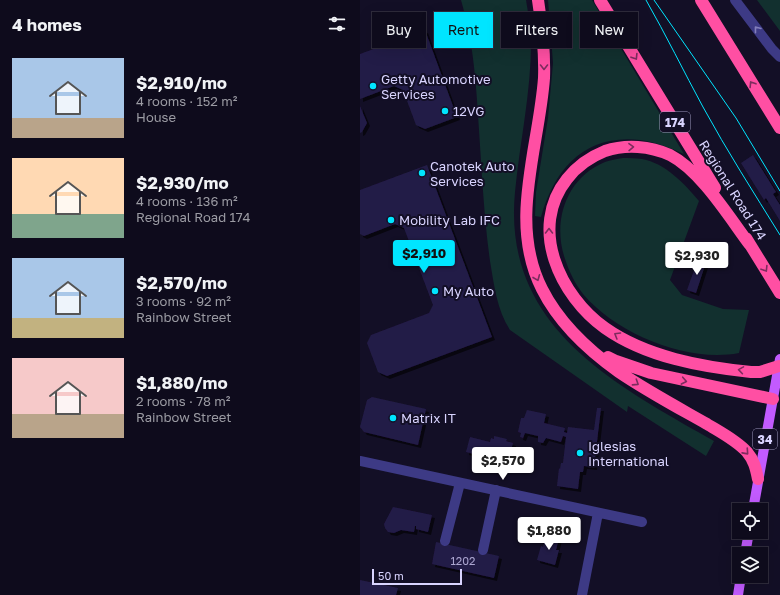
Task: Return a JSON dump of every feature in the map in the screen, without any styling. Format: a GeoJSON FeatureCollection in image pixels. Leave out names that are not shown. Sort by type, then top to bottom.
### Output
{"type":"FeatureCollection","features":[{"type":"Feature","properties":{"kind":"highway"},"geometry":{"type":"LineString","coordinates":[[538,0],[544,34],[544,78],[528,189],[526,234],[529,253],[541,288],[558,315],[573,332],[619,372],[740,445],[752,460],[758,479]]}},
{"type":"Feature","properties":{"kind":"highway","name":"Regional Road 174"},"geometry":{"type":"LineString","coordinates":[[600,0],[780,293]]}},
{"type":"Feature","properties":{"kind":"highway"},"geometry":{"type":"LineString","coordinates":[[700,0],[780,128]]}},
{"type":"Feature","properties":{"kind":"highway"},"geometry":{"type":"LineString","coordinates":[[750,245],[692,171],[671,156],[657,150],[642,147],[612,149],[598,154],[584,162],[572,172],[563,184],[556,197],[551,212],[550,242],[553,257],[560,274],[568,289],[580,305],[604,328],[636,345],[658,354],[699,364],[760,372],[779,363]]}},
{"type":"Feature","properties":{"kind":"highway"},"geometry":{"type":"LineString","coordinates":[[573,332],[604,355],[636,368],[671,378],[776,400]]}},
{"type":"Feature","properties":{"kind":"main road","name":"34"},"geometry":{"type":"LineString","coordinates":[[753,503],[776,400],[779,363]]}},
{"type":"Feature","properties":{"kind":"main road"},"geometry":{"type":"LineString","coordinates":[[738,595],[740,583]]}},
{"type":"Feature","properties":{"kind":"street"},"geometry":{"type":"LineString","coordinates":[[735,0],[772,49],[780,57]]}},
{"type":"Feature","properties":{"kind":"street"},"geometry":{"type":"LineString","coordinates":[[360,461],[642,522]]}},
{"type":"Feature","properties":{"kind":"street"},"geometry":{"type":"LineString","coordinates":[[445,541],[460,483]]}},
{"type":"Feature","properties":{"kind":"street"},"geometry":{"type":"LineString","coordinates":[[483,550],[496,490]]}},
{"type":"Feature","properties":{"kind":"street"},"geometry":{"type":"LineString","coordinates":[[582,595],[598,513]]}},
{"type":"Feature","properties":{"kind":"green space"},"geometry":{"type":"Polygon","coordinates":[[[461,0],[526,0],[528,12],[501,12],[501,48],[531,48],[528,94],[515,192],[516,239],[527,280],[546,315],[572,346],[604,373],[639,397],[714,441],[706,456],[628,406],[627,412],[510,330],[499,306],[490,261],[471,48],[493,48],[493,12],[464,12],[461,0]]]}},
{"type":"Feature","properties":{"kind":"green space"},"geometry":{"type":"Polygon","coordinates":[[[548,0],[592,0],[599,12],[580,12],[580,48],[621,48],[684,154],[668,147],[640,140],[621,140],[603,143],[588,149],[575,158],[555,183],[547,199],[541,217],[535,216],[536,192],[548,118],[553,63],[552,48],[572,48],[572,12],[549,12],[548,0]]]}},
{"type":"Feature","properties":{"kind":"green space"},"geometry":{"type":"Polygon","coordinates":[[[757,0],[780,0],[780,31],[757,0]]]}},
{"type":"Feature","properties":{"kind":"green space"},"geometry":{"type":"Polygon","coordinates":[[[623,158],[642,159],[659,165],[681,181],[699,201],[670,280],[682,295],[723,309],[749,310],[739,353],[719,355],[697,354],[654,342],[614,322],[597,308],[577,286],[572,277],[561,245],[560,230],[566,202],[580,179],[592,169],[607,161],[623,158]]]}},
{"type":"Feature","properties":{"kind":"building"},"geometry":{"type":"Polygon","coordinates":[[[426,33],[457,117],[425,129],[416,125],[403,90],[394,86],[360,99],[360,54],[376,48],[426,48],[426,33]]]}},
{"type":"Feature","properties":{"kind":"building"},"geometry":{"type":"Polygon","coordinates":[[[360,106],[367,123],[360,133],[360,106]]]}},
{"type":"Feature","properties":{"kind":"building"},"geometry":{"type":"Polygon","coordinates":[[[753,155],[776,192],[773,194],[780,205],[780,221],[766,198],[764,200],[741,163],[753,155]]]}},
{"type":"Feature","properties":{"kind":"building"},"geometry":{"type":"Polygon","coordinates":[[[427,165],[492,337],[387,376],[378,372],[367,343],[371,335],[429,313],[433,305],[404,228],[395,224],[364,236],[360,234],[360,190],[427,165]]]}},
{"type":"Feature","properties":{"kind":"building"},"geometry":{"type":"Polygon","coordinates":[[[698,259],[706,262],[696,293],[687,290],[698,259]]]}},
{"type":"Feature","properties":{"kind":"building","name":"Matrix IT"},"geometry":{"type":"Polygon","coordinates":[[[372,397],[426,409],[418,445],[364,432],[360,427],[367,400],[372,397]]]}},
{"type":"Feature","properties":{"kind":"building","name":"Iglesias International"},"geometry":{"type":"Polygon","coordinates":[[[597,408],[601,408],[594,467],[584,466],[583,472],[580,472],[578,489],[557,486],[559,468],[560,469],[561,463],[563,463],[566,437],[563,436],[561,442],[546,438],[543,443],[538,442],[538,436],[525,433],[523,438],[520,437],[521,433],[518,432],[521,418],[524,418],[527,410],[546,414],[544,423],[565,428],[564,432],[567,433],[568,427],[594,430],[597,408]]]}},
{"type":"Feature","properties":{"kind":"building"},"geometry":{"type":"Polygon","coordinates":[[[494,436],[507,439],[506,441],[513,443],[510,454],[507,453],[505,461],[498,459],[498,461],[493,460],[466,452],[470,437],[490,442],[491,438],[494,439],[494,436]]]}},
{"type":"Feature","properties":{"kind":"building"},"geometry":{"type":"Polygon","coordinates":[[[393,507],[432,515],[428,532],[416,529],[415,526],[414,532],[401,530],[394,533],[388,532],[384,524],[393,507]]]}},
{"type":"Feature","properties":{"kind":"building"},"geometry":{"type":"Polygon","coordinates":[[[546,535],[559,538],[556,550],[559,550],[555,565],[537,560],[541,546],[543,547],[546,535]]]}},
{"type":"Feature","properties":{"kind":"building"},"geometry":{"type":"Polygon","coordinates":[[[436,542],[499,556],[494,578],[432,564],[436,542]]]}},
{"type":"Feature","properties":{"kind":"building"},"geometry":{"type":"Polygon","coordinates":[[[360,580],[398,588],[396,595],[360,595],[360,580]]]}},
{"type":"Feature","properties":{"kind":"tram line"},"geometry":{"type":"LineString","coordinates":[[646,0],[712,123],[780,235]]}},
{"type":"Feature","properties":{"kind":"tram line"},"geometry":{"type":"LineString","coordinates":[[654,0],[736,118],[780,191]]}},
{"type":"Feature","properties":{"kind":"place","name":"Getty Automotive Services"},"geometry":{"type":"Point","coordinates":[373,86]}},
{"type":"Feature","properties":{"kind":"place","name":"12VG"},"geometry":{"type":"Point","coordinates":[445,111]}},
{"type":"Feature","properties":{"kind":"place","name":"Canotek Auto Services"},"geometry":{"type":"Point","coordinates":[422,173]}},
{"type":"Feature","properties":{"kind":"place","name":"Mobility Lab IFC"},"geometry":{"type":"Point","coordinates":[391,220]}},
{"type":"Feature","properties":{"kind":"place","name":"My Auto"},"geometry":{"type":"Point","coordinates":[435,291]}},
{"type":"Feature","properties":{"kind":"place","name":"Matrix IT"},"geometry":{"type":"Point","coordinates":[393,418]}},
{"type":"Feature","properties":{"kind":"place","name":"Iglesias International"},"geometry":{"type":"Point","coordinates":[580,453]}}]}
